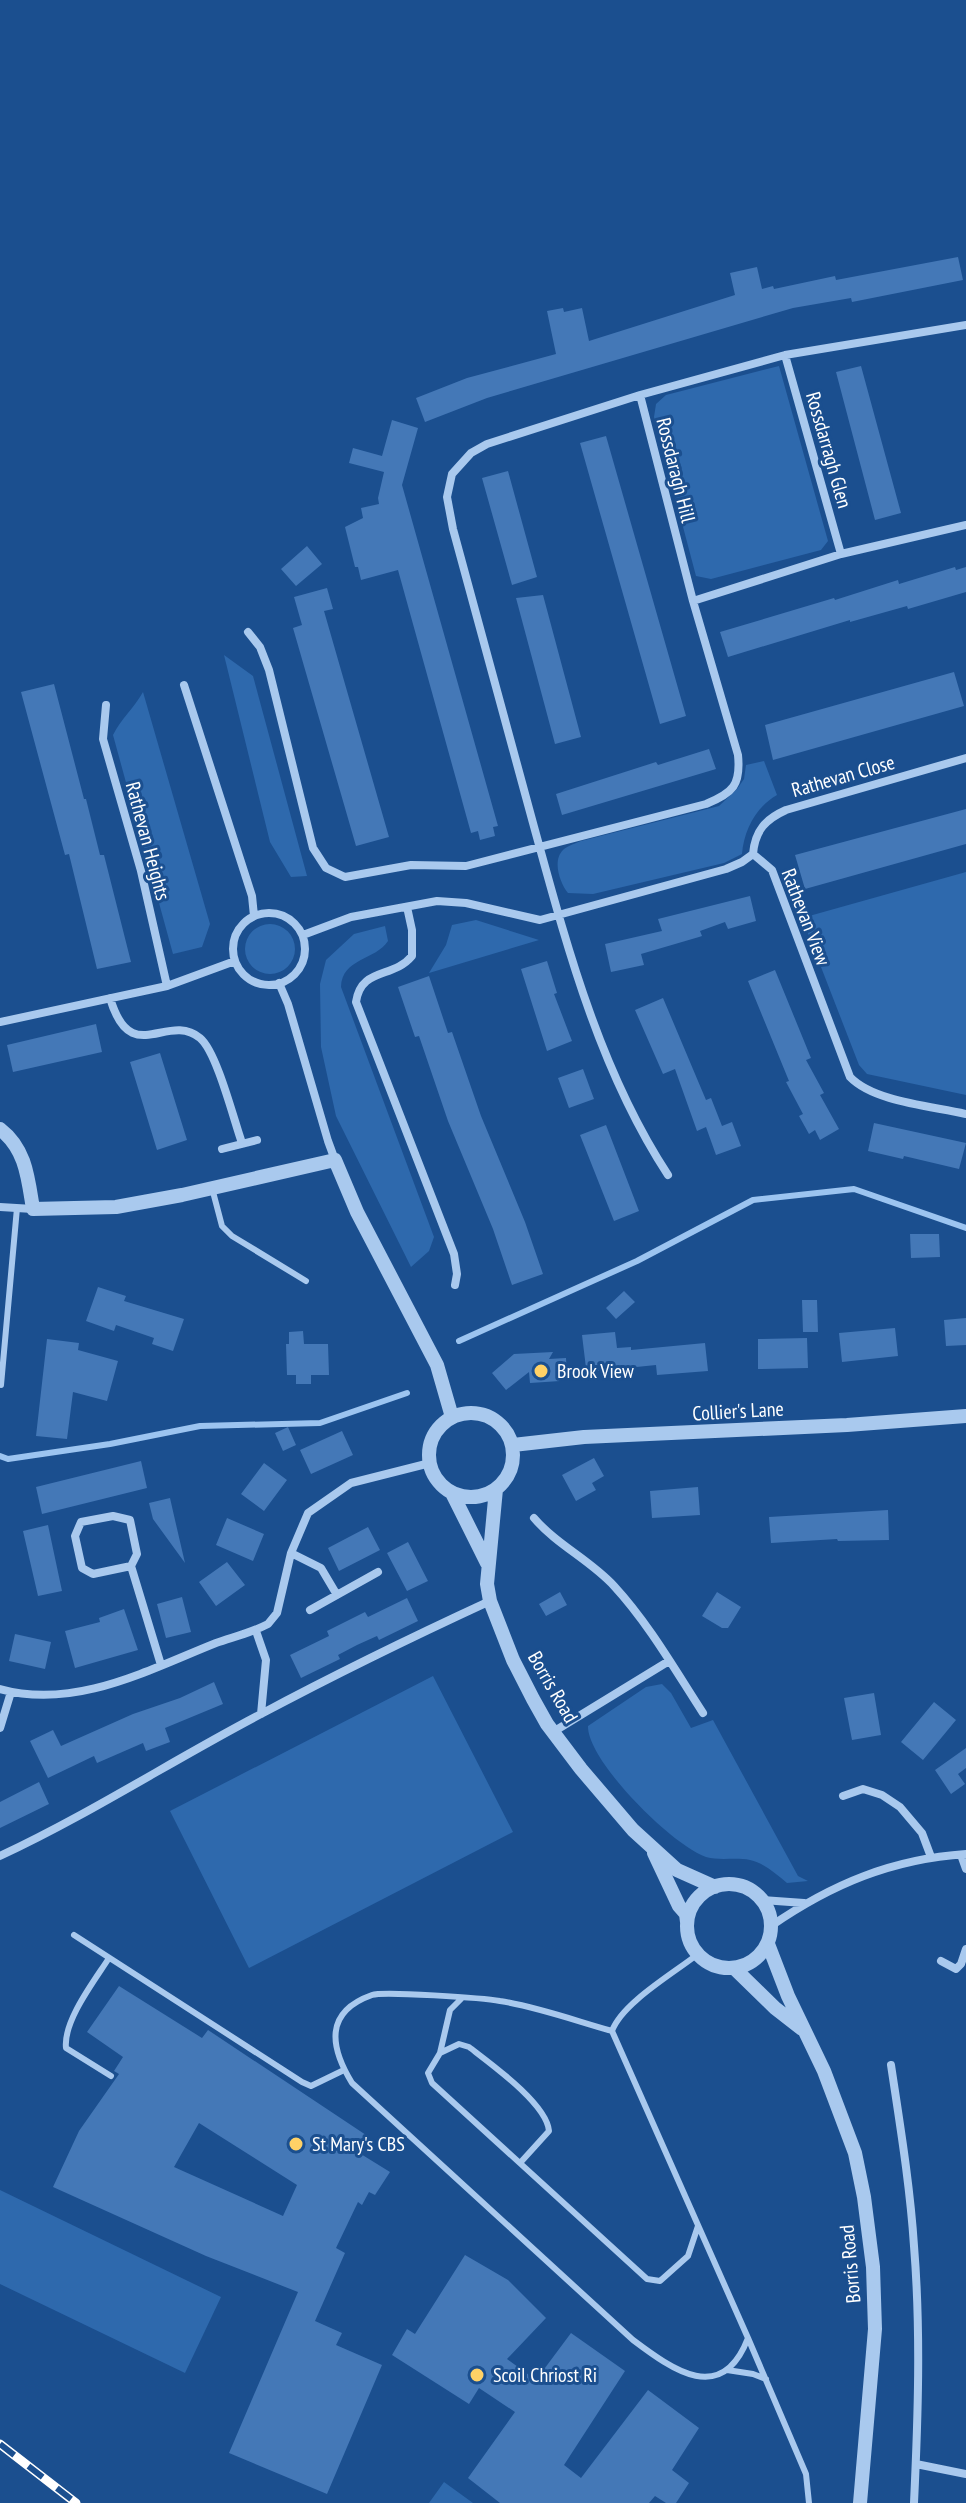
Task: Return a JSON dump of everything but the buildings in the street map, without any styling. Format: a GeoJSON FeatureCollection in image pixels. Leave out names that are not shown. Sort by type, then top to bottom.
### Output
{"type":"FeatureCollection","features":[{"type":"Feature","properties":{"kind":"street"},"geometry":{"type":"LineString","coordinates":[[640,395],[785,355],[966,325]]}},
{"type":"Feature","properties":{"kind":"street","name":"Rossdarragh Glen"},"geometry":{"type":"LineString","coordinates":[[785,355],[841,554]]}},
{"type":"Feature","properties":{"kind":"street","name":"Rossdaragh Hill"},"geometry":{"type":"LineString","coordinates":[[248,632],[260,647],[269,670],[313,848],[326,868],[345,877],[411,865],[466,866],[488,862],[539,846],[706,804],[724,797],[732,789],[739,770],[738,755],[693,601],[640,395],[487,444],[464,459],[449,482],[449,514],[539,846],[557,916]]}},
{"type":"Feature","properties":{"kind":"street"},"geometry":{"type":"LineString","coordinates":[[693,601],[841,554],[966,525]]}},
{"type":"Feature","properties":{"kind":"street"},"geometry":{"type":"LineString","coordinates":[[184,685],[252,896],[254,916]]}},
{"type":"Feature","properties":{"kind":"street","name":"Rathevan Heights"},"geometry":{"type":"LineString","coordinates":[[106,705],[103,739],[141,871],[167,986]]}},
{"type":"Feature","properties":{"kind":"street","name":"Rathevan Close"},"geometry":{"type":"LineString","coordinates":[[753,854],[759,830],[768,818],[786,810],[966,758]]}},
{"type":"Feature","properties":{"kind":"street"},"geometry":{"type":"LineString","coordinates":[[303,935],[351,917],[437,901],[466,903],[540,920],[726,869],[753,854]]}},
{"type":"Feature","properties":{"kind":"street","name":"Rathevan View"},"geometry":{"type":"LineString","coordinates":[[753,854],[772,870],[850,1077],[871,1092],[966,1114]]}},
{"type":"Feature","properties":{"kind":"street"},"geometry":{"type":"LineString","coordinates":[[407,907],[412,930],[412,956],[393,970],[364,982],[359,988],[356,1002],[454,1254],[455,1285]]}},
{"type":"Feature","properties":{"kind":"street"},"geometry":{"type":"LineString","coordinates":[[276,913],[287,917],[303,935],[304,958],[293,976],[279,983],[260,984],[241,972],[235,961],[234,940],[238,930],[254,916],[276,913]]}},
{"type":"Feature","properties":{"kind":"street"},"geometry":{"type":"LineString","coordinates":[[557,916],[615,1074],[643,1137],[668,1175]]}},
{"type":"Feature","properties":{"kind":"street"},"geometry":{"type":"LineString","coordinates":[[0,1022],[167,986],[235,961]]}},
{"type":"Feature","properties":{"kind":"street"},"geometry":{"type":"LineString","coordinates":[[279,983],[335,1160],[357,1212],[437,1365],[452,1417]]}},
{"type":"Feature","properties":{"kind":"street"},"geometry":{"type":"LineString","coordinates":[[110,998],[121,1025],[132,1034],[175,1032],[200,1038],[210,1051],[242,1143]]}},
{"type":"Feature","properties":{"kind":"street"},"geometry":{"type":"LineString","coordinates":[[0,1129],[13,1139],[25,1161],[33,1209]]}},
{"type":"Feature","properties":{"kind":"street"},"geometry":{"type":"LineString","coordinates":[[222,1149],[257,1140]]}},
{"type":"Feature","properties":{"kind":"street"},"geometry":{"type":"LineString","coordinates":[[0,1207],[116,1207],[335,1160]]}},
{"type":"Feature","properties":{"kind":"street"},"geometry":{"type":"LineString","coordinates":[[471,1412],[486,1415],[500,1423],[513,1445],[514,1458],[510,1473],[496,1489],[474,1497],[452,1493],[436,1480],[430,1463],[429,1446],[439,1428],[452,1417],[471,1412]]}},
{"type":"Feature","properties":{"kind":"street","name":"Collier's Lane"},"geometry":{"type":"LineString","coordinates":[[513,1445],[584,1437],[847,1425],[966,1416]]}},
{"type":"Feature","properties":{"kind":"street"},"geometry":{"type":"LineString","coordinates":[[0,1689],[35,1694],[90,1689],[124,1681],[256,1631],[268,1624],[277,1613],[291,1553],[308,1513],[351,1483],[430,1463]]}},
{"type":"Feature","properties":{"kind":"street","name":"Borris Road"},"geometry":{"type":"LineString","coordinates":[[496,1489],[487,1564],[490,1601],[513,1660],[553,1732],[600,1793],[652,1849],[677,1870],[715,1887]]}},
{"type":"Feature","properties":{"kind":"street","name":"Borris Road"},"geometry":{"type":"LineString","coordinates":[[452,1493],[487,1564]]}},
{"type":"Feature","properties":{"kind":"street"},"geometry":{"type":"LineString","coordinates":[[131,1566],[93,1574],[82,1568],[75,1536],[81,1522],[113,1516],[130,1520],[137,1554],[131,1566],[161,1665]]}},
{"type":"Feature","properties":{"kind":"street"},"geometry":{"type":"LineString","coordinates":[[534,1518],[545,1532],[612,1583],[642,1619],[703,1713]]}},
{"type":"Feature","properties":{"kind":"street"},"geometry":{"type":"LineString","coordinates":[[291,1553],[321,1568],[337,1595]]}},
{"type":"Feature","properties":{"kind":"street"},"geometry":{"type":"LineString","coordinates":[[310,1610],[378,1572]]}},
{"type":"Feature","properties":{"kind":"street"},"geometry":{"type":"LineString","coordinates":[[0,1856],[144,1782],[261,1714],[401,1642],[490,1601]]}},
{"type":"Feature","properties":{"kind":"street"},"geometry":{"type":"LineString","coordinates":[[256,1631],[266,1660],[261,1714]]}},
{"type":"Feature","properties":{"kind":"street"},"geometry":{"type":"LineString","coordinates":[[553,1732],[669,1661]]}},
{"type":"Feature","properties":{"kind":"street"},"geometry":{"type":"LineString","coordinates":[[0,1728],[11,1692]]}},
{"type":"Feature","properties":{"kind":"street"},"geometry":{"type":"LineString","coordinates":[[843,1796],[863,1789],[882,1795],[900,1807],[922,1833],[931,1857]]}},
{"type":"Feature","properties":{"kind":"street","name":"Borris Road"},"geometry":{"type":"LineString","coordinates":[[652,1849],[687,1922]]}},
{"type":"Feature","properties":{"kind":"street"},"geometry":{"type":"LineString","coordinates":[[771,1926],[804,1903],[875,1871],[931,1857],[964,1855],[966,1869]]}},
{"type":"Feature","properties":{"kind":"street"},"geometry":{"type":"LineString","coordinates":[[735,1885],[754,1892],[767,1908],[771,1926],[768,1944],[754,1961],[734,1968],[721,1968],[708,1963],[691,1945],[687,1922],[696,1901],[715,1887],[735,1885]]}},
{"type":"Feature","properties":{"kind":"street"},"geometry":{"type":"LineString","coordinates":[[762,1900],[804,1903]]}},
{"type":"Feature","properties":{"kind":"street","name":"Borris Road"},"geometry":{"type":"LineString","coordinates":[[768,1944],[824,2071],[855,2153],[873,2267],[875,2329],[860,2503]]}},
{"type":"Feature","properties":{"kind":"street"},"geometry":{"type":"LineString","coordinates":[[941,1961],[956,1969],[966,1949]]}},
{"type":"Feature","properties":{"kind":"street","name":"Borris Road"},"geometry":{"type":"LineString","coordinates":[[734,1968],[805,2032]]}},
{"type":"Feature","properties":{"kind":"street"},"geometry":{"type":"LineString","coordinates":[[891,2065],[908,2183],[918,2308],[914,2503]]}},
{"type":"Feature","properties":{"kind":"street"},"geometry":{"type":"LineString","coordinates":[[916,2464],[966,2474]]}},
{"type":"Feature","properties":{"kind":"lane"},"geometry":{"type":"LineString","coordinates":[[212,1188],[222,1226],[232,1236],[306,1281]]}},
{"type":"Feature","properties":{"kind":"lane"},"geometry":{"type":"LineString","coordinates":[[1,1385],[17,1208]]}},
{"type":"Feature","properties":{"kind":"lane"},"geometry":{"type":"LineString","coordinates":[[74,1935],[302,2082],[311,2086],[344,2070]]}},
{"type":"Feature","properties":{"kind":"lane"},"geometry":{"type":"LineString","coordinates":[[698,1954],[637,2001],[612,2031],[806,2474],[809,2503]]}},
{"type":"Feature","properties":{"kind":"lane"},"geometry":{"type":"LineString","coordinates":[[109,1958],[86,1993],[64,2036],[66,2048],[111,2076]]}},
{"type":"Feature","properties":{"kind":"lane"},"geometry":{"type":"LineString","coordinates":[[612,2031],[500,2001],[374,1994],[353,2006],[337,2021],[335,2043],[338,2060],[352,2083],[633,2340],[665,2364],[692,2377],[705,2377],[727,2370],[741,2357],[748,2338]]}},
{"type":"Feature","properties":{"kind":"lane"},"geometry":{"type":"LineString","coordinates":[[461,1999],[450,2010],[440,2053],[428,2073],[432,2083],[647,2279],[660,2281],[688,2256],[698,2226]]}},
{"type":"Feature","properties":{"kind":"lane"},"geometry":{"type":"LineString","coordinates":[[440,2053],[459,2044],[469,2047],[534,2103],[548,2120],[549,2131],[520,2163]]}},
{"type":"Feature","properties":{"kind":"lane"},"geometry":{"type":"LineString","coordinates":[[727,2370],[766,2379]]}},
{"type":"Feature","properties":{"kind":"shaded area"},"geometry":{"type":"Polygon","coordinates":[[[779,366],[828,541],[821,550],[711,579],[696,576],[654,417],[656,404],[666,395],[779,366]]]}},
{"type":"Feature","properties":{"kind":"shaded area"},"geometry":{"type":"Polygon","coordinates":[[[224,655],[253,676],[307,876],[291,877],[270,842],[224,655]]]}},
{"type":"Feature","properties":{"kind":"shaded area"},"geometry":{"type":"Polygon","coordinates":[[[143,692],[210,924],[202,947],[173,954],[113,735],[143,692]]]}},
{"type":"Feature","properties":{"kind":"shaded area"},"geometry":{"type":"Polygon","coordinates":[[[764,761],[777,795],[752,820],[742,854],[724,863],[593,894],[568,893],[565,889],[558,860],[567,847],[719,806],[744,779],[746,765],[764,761]]]}},
{"type":"Feature","properties":{"kind":"shaded area"},"geometry":{"type":"Polygon","coordinates":[[[966,872],[966,1095],[867,1074],[859,1065],[802,918],[966,872]]]}},
{"type":"Feature","properties":{"kind":"shaded area"},"geometry":{"type":"Polygon","coordinates":[[[476,920],[539,940],[429,973],[446,945],[452,925],[476,920]]]}},
{"type":"Feature","properties":{"kind":"shaded area"},"geometry":{"type":"Polygon","coordinates":[[[270,924],[288,931],[295,949],[288,967],[270,974],[252,967],[245,949],[252,931],[270,924]]]}},
{"type":"Feature","properties":{"kind":"shaded area"},"geometry":{"type":"Polygon","coordinates":[[[385,926],[388,941],[347,970],[341,987],[434,1237],[429,1251],[411,1267],[336,1116],[321,1047],[320,984],[326,960],[354,934],[385,926]]]}},
{"type":"Feature","properties":{"kind":"shaded area"},"geometry":{"type":"Polygon","coordinates":[[[433,1676],[513,1832],[249,1968],[170,1811],[433,1676]]]}},
{"type":"Feature","properties":{"kind":"shaded area"},"geometry":{"type":"Polygon","coordinates":[[[662,1684],[671,1693],[691,1728],[713,1720],[798,1876],[808,1881],[787,1883],[755,1861],[711,1858],[691,1850],[634,1800],[601,1760],[591,1741],[588,1726],[646,1687],[662,1684]]]}},
{"type":"Feature","properties":{"kind":"shaded area"},"geometry":{"type":"Polygon","coordinates":[[[0,2190],[221,2297],[185,2373],[0,2284],[0,2190]]]}},
{"type":"Feature","properties":{"kind":"shaded area"},"geometry":{"type":"Polygon","coordinates":[[[444,2482],[473,2503],[429,2503],[444,2482]]]}},
{"type":"Feature","properties":{"kind":"waterway"},"geometry":{"type":"LineString","coordinates":[[459,1341],[637,1261],[753,1200],[854,1189],[966,1228]]}},
{"type":"Feature","properties":{"kind":"waterway"},"geometry":{"type":"LineString","coordinates":[[0,1456],[8,1459],[110,1444],[200,1426],[320,1423],[407,1393]]}},
{"type":"Feature","properties":{"kind":"railway"},"geometry":{"type":"LineString","coordinates":[[0,2444],[76,2503]]}},
{"type":"Feature","properties":{"kind":"place","name":"Brook View"},"geometry":{"type":"Point","coordinates":[541,1371]}},
{"type":"Feature","properties":{"kind":"place","name":"St Mary's CBS"},"geometry":{"type":"Point","coordinates":[296,2144]}},
{"type":"Feature","properties":{"kind":"place","name":"Scoil Chriost Ri"},"geometry":{"type":"Point","coordinates":[477,2375]}}]}
